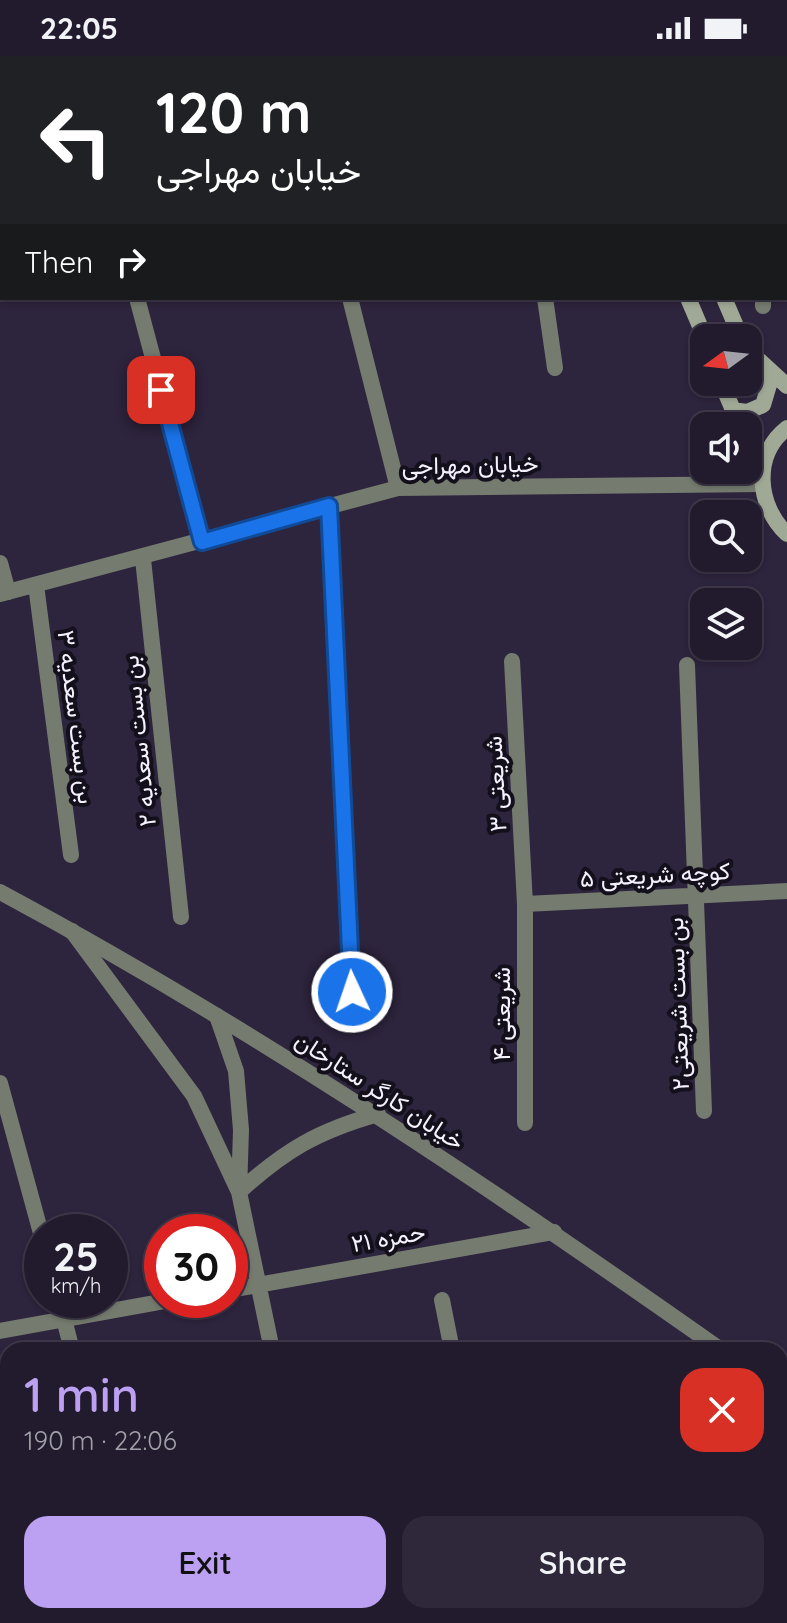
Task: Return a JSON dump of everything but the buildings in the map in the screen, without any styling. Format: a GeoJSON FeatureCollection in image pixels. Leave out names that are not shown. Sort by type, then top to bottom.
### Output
{"type":"FeatureCollection","features":[{"type":"Feature","properties":{"kind":"main road"},"geometry":{"type":"LineString","coordinates":[[689,300],[699,324]]}},
{"type":"Feature","properties":{"kind":"main road"},"geometry":{"type":"LineString","coordinates":[[725,300],[735,324]]}},
{"type":"Feature","properties":{"kind":"main road"},"geometry":{"type":"LineString","coordinates":[[762,365],[787,386]]}},
{"type":"Feature","properties":{"kind":"main road"},"geometry":{"type":"LineString","coordinates":[[726,396],[732,410],[747,412],[763,405],[772,375]]}},
{"type":"Feature","properties":{"kind":"main road"},"geometry":{"type":"LineString","coordinates":[[787,428],[780,433],[762,476],[766,504],[787,534]]}},
{"type":"Feature","properties":{"kind":"street"},"geometry":{"type":"LineString","coordinates":[[138,300],[202,542]]}},
{"type":"Feature","properties":{"kind":"street"},"geometry":{"type":"LineString","coordinates":[[351,300],[398,488]]}},
{"type":"Feature","properties":{"kind":"street"},"geometry":{"type":"LineString","coordinates":[[545,300],[555,368]]}},
{"type":"Feature","properties":{"kind":"street","name":"خیابان مهراجی"},"geometry":{"type":"LineString","coordinates":[[4,593],[143,559],[398,488],[690,478]]}},
{"type":"Feature","properties":{"kind":"street"},"geometry":{"type":"LineString","coordinates":[[329,506],[352,992]]}},
{"type":"Feature","properties":{"kind":"street","name":"بن بست سعدیه ۲"},"geometry":{"type":"LineString","coordinates":[[143,559],[181,917]]}},
{"type":"Feature","properties":{"kind":"street"},"geometry":{"type":"LineString","coordinates":[[0,563],[4,593]]}},
{"type":"Feature","properties":{"kind":"street","name":"بن بست سعدیه ۳"},"geometry":{"type":"LineString","coordinates":[[36,585],[71,855]]}},
{"type":"Feature","properties":{"kind":"street","name":"شریعتی ۳"},"geometry":{"type":"LineString","coordinates":[[512,661],[525,904]]}},
{"type":"Feature","properties":{"kind":"street","name":"بن بست شریعتی۲"},"geometry":{"type":"LineString","coordinates":[[687,665],[704,1111]]}},
{"type":"Feature","properties":{"kind":"street","name":"۵ کوچه شریعتی"},"geometry":{"type":"LineString","coordinates":[[525,904],[787,891]]}},
{"type":"Feature","properties":{"kind":"street","name":"خیابان کارگر ستارخان"},"geometry":{"type":"LineString","coordinates":[[0,892],[71,930],[378,1114],[554,1232],[710,1342]]}},
{"type":"Feature","properties":{"kind":"street","name":"شریعتی ۴"},"geometry":{"type":"LineString","coordinates":[[525,904],[525,1123]]}},
{"type":"Feature","properties":{"kind":"street"},"geometry":{"type":"LineString","coordinates":[[71,930],[194,1096],[239,1192],[271,1342]]}},
{"type":"Feature","properties":{"kind":"street"},"geometry":{"type":"LineString","coordinates":[[217,1016],[236,1071],[241,1130],[239,1192]]}},
{"type":"Feature","properties":{"kind":"street"},"geometry":{"type":"LineString","coordinates":[[0,1083],[36,1214]]}},
{"type":"Feature","properties":{"kind":"street"},"geometry":{"type":"LineString","coordinates":[[239,1192],[277,1157],[315,1135],[378,1114]]}},
{"type":"Feature","properties":{"kind":"street","name":"حمزه ۲۱"},"geometry":{"type":"LineString","coordinates":[[248,1286],[554,1232]]}},
{"type":"Feature","properties":{"kind":"street"},"geometry":{"type":"LineString","coordinates":[[442,1300],[450,1342]]}},
{"type":"Feature","properties":{"kind":"street"},"geometry":{"type":"LineString","coordinates":[[0,1331],[144,1305]]}},
{"type":"Feature","properties":{"kind":"street"},"geometry":{"type":"LineString","coordinates":[[64,1319],[70,1342]]}},
{"type":"Feature","properties":{"kind":"route"},"geometry":{"type":"LineString","coordinates":[[161,390],[202,542],[329,506],[352,992]]}}]}
